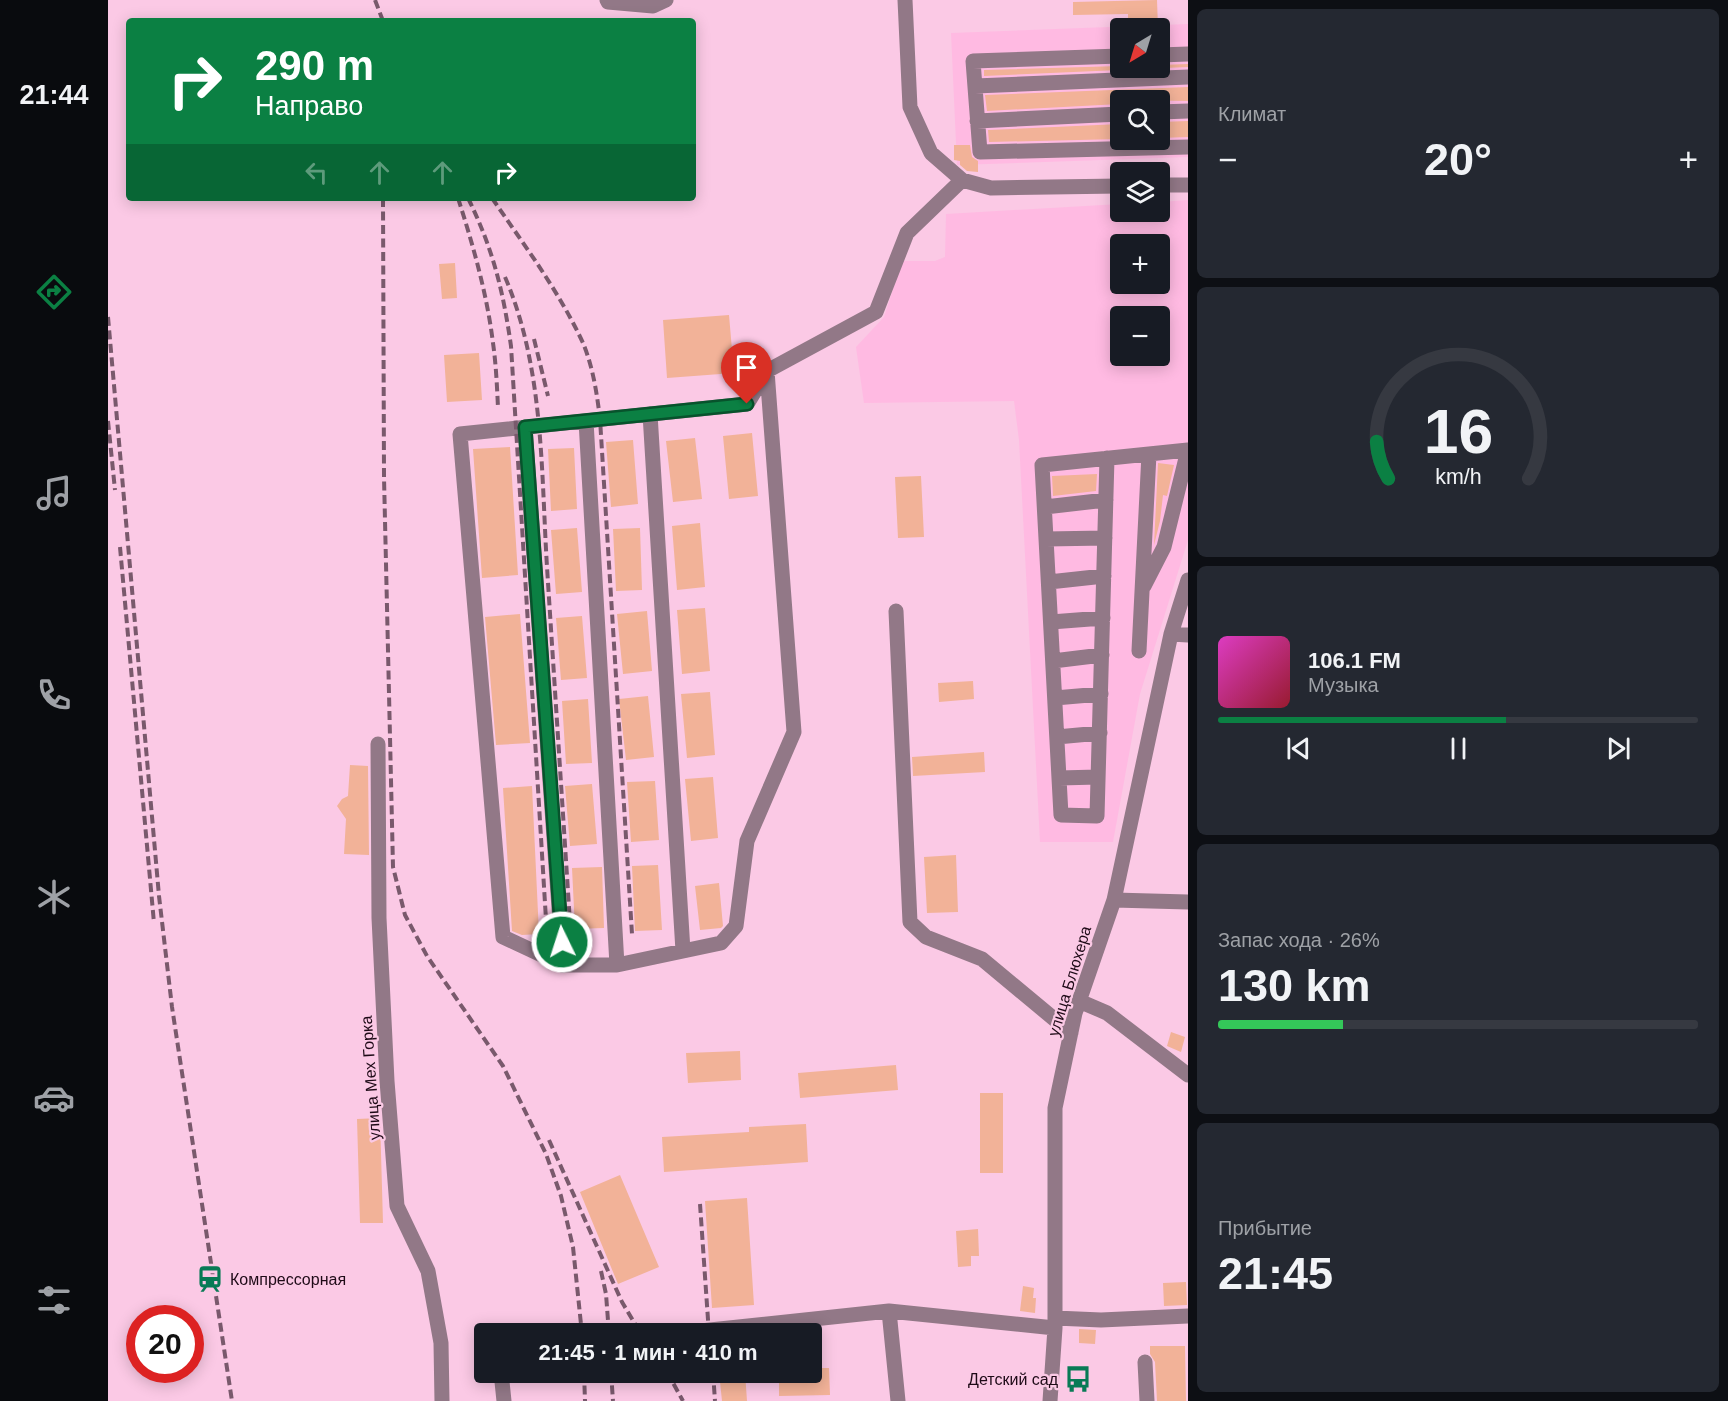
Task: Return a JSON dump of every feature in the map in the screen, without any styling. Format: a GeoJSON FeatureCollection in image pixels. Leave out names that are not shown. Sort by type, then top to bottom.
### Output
{"type":"FeatureCollection","features":[{"type":"Feature","properties":{"kind":"street"},"geometry":{"type":"LineString","coordinates":[[607,0],[608,2],[653,6],[666,0]]}},
{"type":"Feature","properties":{"kind":"street"},"geometry":{"type":"LineString","coordinates":[[905,0],[910,107],[931,153],[962,180],[991,188],[1110,186]]}},
{"type":"Feature","properties":{"kind":"street"},"geometry":{"type":"LineString","coordinates":[[1170,55],[1188,54]]}},
{"type":"Feature","properties":{"kind":"street"},"geometry":{"type":"LineString","coordinates":[[1110,56],[973,61],[980,152],[1188,147]]}},
{"type":"Feature","properties":{"kind":"street"},"geometry":{"type":"LineString","coordinates":[[975,86],[1188,76]]}},
{"type":"Feature","properties":{"kind":"street"},"geometry":{"type":"LineString","coordinates":[[1170,112],[1188,111]]}},
{"type":"Feature","properties":{"kind":"street"},"geometry":{"type":"LineString","coordinates":[[977,121],[1110,114]]}},
{"type":"Feature","properties":{"kind":"street"},"geometry":{"type":"LineString","coordinates":[[767,371],[794,732],[747,841],[736,926],[722,943],[617,965],[563,965],[502,938],[460,434],[747,404],[767,371],[876,312],[907,233],[962,180]]}},
{"type":"Feature","properties":{"kind":"street"},"geometry":{"type":"LineString","coordinates":[[1170,185],[1188,185]]}},
{"type":"Feature","properties":{"kind":"street"},"geometry":{"type":"LineString","coordinates":[[650,414],[683,951]]}},
{"type":"Feature","properties":{"kind":"street"},"geometry":{"type":"LineString","coordinates":[[586,421],[617,965]]}},
{"type":"Feature","properties":{"kind":"street"},"geometry":{"type":"LineString","coordinates":[[525,427],[563,965]]}},
{"type":"Feature","properties":{"kind":"street"},"geometry":{"type":"LineString","coordinates":[[1107,458],[1097,816],[1061,815],[1042,465],[1107,458],[1188,450],[1164,547],[1142,589]]}},
{"type":"Feature","properties":{"kind":"street"},"geometry":{"type":"LineString","coordinates":[[1139,651],[1149,454]]}},
{"type":"Feature","properties":{"kind":"street"},"geometry":{"type":"LineString","coordinates":[[1045,507],[1106,500]]}},
{"type":"Feature","properties":{"kind":"street"},"geometry":{"type":"LineString","coordinates":[[1046,538],[1105,538]]}},
{"type":"Feature","properties":{"kind":"street"},"geometry":{"type":"LineString","coordinates":[[1049,582],[1104,576]]}},
{"type":"Feature","properties":{"kind":"street","name":"улица Блюхера"},"geometry":{"type":"LineString","coordinates":[[1050,1401],[1055,1323],[1055,1107],[1079,1001],[1113,900],[1171,634],[1188,580]]}},
{"type":"Feature","properties":{"kind":"street"},"geometry":{"type":"LineString","coordinates":[[896,611],[910,922],[926,937],[982,959],[1071,1033]]}},
{"type":"Feature","properties":{"kind":"street"},"geometry":{"type":"LineString","coordinates":[[1051,622],[1103,618]]}},
{"type":"Feature","properties":{"kind":"street"},"geometry":{"type":"LineString","coordinates":[[1171,634],[1188,635]]}},
{"type":"Feature","properties":{"kind":"street"},"geometry":{"type":"LineString","coordinates":[[1053,661],[1102,655]]}},
{"type":"Feature","properties":{"kind":"street"},"geometry":{"type":"LineString","coordinates":[[1055,698],[1101,694]]}},
{"type":"Feature","properties":{"kind":"street"},"geometry":{"type":"LineString","coordinates":[[1057,737],[1100,733]]}},
{"type":"Feature","properties":{"kind":"street","name":"улица Мех Горка"},"geometry":{"type":"LineString","coordinates":[[378,744],[379,918],[387,1081],[397,1206],[428,1271],[441,1343],[442,1401]]}},
{"type":"Feature","properties":{"kind":"street"},"geometry":{"type":"LineString","coordinates":[[1059,778],[1098,777]]}},
{"type":"Feature","properties":{"kind":"street"},"geometry":{"type":"LineString","coordinates":[[1113,900],[1188,902]]}},
{"type":"Feature","properties":{"kind":"street"},"geometry":{"type":"LineString","coordinates":[[1079,1001],[1107,1013],[1188,1075]]}},
{"type":"Feature","properties":{"kind":"street"},"geometry":{"type":"LineString","coordinates":[[890,1311],[898,1401]]}},
{"type":"Feature","properties":{"kind":"street"},"geometry":{"type":"LineString","coordinates":[[776,1323],[890,1311],[1055,1323],[1188,1316]]}},
{"type":"Feature","properties":{"kind":"street"},"geometry":{"type":"LineString","coordinates":[[1145,1362],[1147,1401]]}},
{"type":"Feature","properties":{"kind":"street"},"geometry":{"type":"LineString","coordinates":[[502,1383],[504,1401]]}},
{"type":"Feature","properties":{"kind":"shaded area"},"geometry":{"type":"Polygon","coordinates":[[[1188,24],[1188,157],[957,165],[951,33],[1110,27],[1110,78],[1170,78],[1170,25],[1188,24]]]}},
{"type":"Feature","properties":{"kind":"shaded area"},"geometry":{"type":"Polygon","coordinates":[[[1188,200],[1188,540],[1140,694],[1113,842],[1040,842],[1019,440],[1014,401],[864,403],[856,347],[884,317],[902,261],[935,261],[945,257],[946,214],[1110,205],[1110,222],[1170,222],[1170,201],[1188,200]]]}},
{"type":"Feature","properties":{"kind":"building"},"geometry":{"type":"Polygon","coordinates":[[[1157,0],[1158,18],[1128,18],[1128,14],[1073,15],[1073,2],[1157,0]]]}},
{"type":"Feature","properties":{"kind":"building"},"geometry":{"type":"Polygon","coordinates":[[[1188,64],[1188,67],[1170,68],[1170,65],[1188,64]]]}},
{"type":"Feature","properties":{"kind":"building"},"geometry":{"type":"Polygon","coordinates":[[[1110,66],[1110,70],[984,76],[984,70],[1110,66]]]}},
{"type":"Feature","properties":{"kind":"building"},"geometry":{"type":"Polygon","coordinates":[[[1188,87],[1188,101],[1170,101],[1170,90],[1112,90],[1188,87]]]}},
{"type":"Feature","properties":{"kind":"building"},"geometry":{"type":"Polygon","coordinates":[[[1110,90],[1110,105],[987,111],[985,95],[1110,90]]]}},
{"type":"Feature","properties":{"kind":"building"},"geometry":{"type":"Polygon","coordinates":[[[1188,121],[1188,137],[1170,138],[1170,122],[1188,121]]]}},
{"type":"Feature","properties":{"kind":"building"},"geometry":{"type":"Polygon","coordinates":[[[1110,124],[1110,139],[989,142],[988,130],[1110,124]]]}},
{"type":"Feature","properties":{"kind":"building"},"geometry":{"type":"Polygon","coordinates":[[[954,145],[970,145],[972,157],[978,161],[978,172],[967,171],[960,165],[960,161],[954,160],[954,145]]]}},
{"type":"Feature","properties":{"kind":"building"},"geometry":{"type":"Polygon","coordinates":[[[455,263],[457,298],[442,299],[439,264],[455,263]]]}},
{"type":"Feature","properties":{"kind":"building"},"geometry":{"type":"Polygon","coordinates":[[[729,315],[734,373],[667,378],[663,320],[729,315]]]}},
{"type":"Feature","properties":{"kind":"building"},"geometry":{"type":"Polygon","coordinates":[[[479,353],[482,400],[447,402],[444,355],[479,353]]]}},
{"type":"Feature","properties":{"kind":"building"},"geometry":{"type":"Polygon","coordinates":[[[752,433],[758,496],[729,499],[723,436],[752,433]]]}},
{"type":"Feature","properties":{"kind":"building"},"geometry":{"type":"Polygon","coordinates":[[[695,438],[702,499],[673,502],[666,441],[695,438]]]}},
{"type":"Feature","properties":{"kind":"building"},"geometry":{"type":"Polygon","coordinates":[[[633,440],[638,504],[611,507],[606,442],[633,440]]]}},
{"type":"Feature","properties":{"kind":"building"},"geometry":{"type":"Polygon","coordinates":[[[510,447],[518,575],[482,578],[473,449],[510,447]]]}},
{"type":"Feature","properties":{"kind":"building"},"geometry":{"type":"Polygon","coordinates":[[[574,448],[577,509],[551,511],[548,449],[574,448]]]}},
{"type":"Feature","properties":{"kind":"building"},"geometry":{"type":"Polygon","coordinates":[[[1158,463],[1174,465],[1167,496],[1163,495],[1154,545],[1158,463]]]}},
{"type":"Feature","properties":{"kind":"building"},"geometry":{"type":"Polygon","coordinates":[[[1097,474],[1096,491],[1053,496],[1052,476],[1097,474]]]}},
{"type":"Feature","properties":{"kind":"building"},"geometry":{"type":"Polygon","coordinates":[[[921,476],[924,537],[898,538],[895,477],[921,476]]]}},
{"type":"Feature","properties":{"kind":"building"},"geometry":{"type":"Polygon","coordinates":[[[700,523],[705,587],[677,590],[672,526],[700,523]]]}},
{"type":"Feature","properties":{"kind":"building"},"geometry":{"type":"Polygon","coordinates":[[[577,528],[582,592],[556,594],[551,530],[577,528]]]}},
{"type":"Feature","properties":{"kind":"building"},"geometry":{"type":"Polygon","coordinates":[[[640,528],[642,590],[616,591],[613,529],[640,528]]]}},
{"type":"Feature","properties":{"kind":"building"},"geometry":{"type":"Polygon","coordinates":[[[705,608],[710,671],[682,674],[677,610],[705,608]]]}},
{"type":"Feature","properties":{"kind":"building"},"geometry":{"type":"Polygon","coordinates":[[[647,611],[652,671],[623,674],[617,614],[647,611]]]}},
{"type":"Feature","properties":{"kind":"building"},"geometry":{"type":"Polygon","coordinates":[[[520,614],[530,743],[496,745],[485,617],[520,614]]]}},
{"type":"Feature","properties":{"kind":"building"},"geometry":{"type":"Polygon","coordinates":[[[582,616],[587,678],[561,680],[556,618],[582,616]]]}},
{"type":"Feature","properties":{"kind":"building"},"geometry":{"type":"Polygon","coordinates":[[[973,681],[974,699],[939,702],[938,683],[973,681]]]}},
{"type":"Feature","properties":{"kind":"building"},"geometry":{"type":"Polygon","coordinates":[[[710,692],[715,755],[687,758],[681,694],[710,692]]]}},
{"type":"Feature","properties":{"kind":"building"},"geometry":{"type":"Polygon","coordinates":[[[648,696],[654,757],[626,760],[619,699],[648,696]]]}},
{"type":"Feature","properties":{"kind":"building"},"geometry":{"type":"Polygon","coordinates":[[[588,699],[592,763],[566,764],[562,701],[588,699]]]}},
{"type":"Feature","properties":{"kind":"building"},"geometry":{"type":"Polygon","coordinates":[[[984,752],[985,772],[913,776],[912,757],[984,752]]]}},
{"type":"Feature","properties":{"kind":"building"},"geometry":{"type":"Polygon","coordinates":[[[350,765],[368,766],[369,855],[344,854],[346,819],[337,806],[342,799],[348,796],[350,765]]]}},
{"type":"Feature","properties":{"kind":"building"},"geometry":{"type":"Polygon","coordinates":[[[713,777],[718,838],[691,841],[685,779],[713,777]]]}},
{"type":"Feature","properties":{"kind":"building"},"geometry":{"type":"Polygon","coordinates":[[[655,781],[659,840],[631,842],[627,782],[655,781]]]}},
{"type":"Feature","properties":{"kind":"building"},"geometry":{"type":"Polygon","coordinates":[[[592,784],[597,844],[570,846],[565,786],[592,784]]]}},
{"type":"Feature","properties":{"kind":"building"},"geometry":{"type":"Polygon","coordinates":[[[532,786],[539,934],[522,935],[512,931],[503,788],[532,786]]]}},
{"type":"Feature","properties":{"kind":"building"},"geometry":{"type":"Polygon","coordinates":[[[956,855],[958,912],[927,913],[924,857],[956,855]]]}},
{"type":"Feature","properties":{"kind":"building"},"geometry":{"type":"Polygon","coordinates":[[[658,865],[662,930],[635,931],[632,866],[658,865]]]}},
{"type":"Feature","properties":{"kind":"building"},"geometry":{"type":"Polygon","coordinates":[[[602,867],[604,928],[575,929],[572,868],[602,867]]]}},
{"type":"Feature","properties":{"kind":"building"},"geometry":{"type":"Polygon","coordinates":[[[719,883],[723,926],[700,930],[695,886],[719,883]]]}},
{"type":"Feature","properties":{"kind":"building"},"geometry":{"type":"Polygon","coordinates":[[[1171,1032],[1185,1037],[1181,1052],[1167,1046],[1171,1032]]]}},
{"type":"Feature","properties":{"kind":"building"},"geometry":{"type":"Polygon","coordinates":[[[740,1051],[741,1080],[688,1083],[686,1053],[740,1051]]]}},
{"type":"Feature","properties":{"kind":"building"},"geometry":{"type":"Polygon","coordinates":[[[896,1065],[898,1090],[800,1098],[798,1073],[896,1065]]]}},
{"type":"Feature","properties":{"kind":"building"},"geometry":{"type":"Polygon","coordinates":[[[980,1093],[1003,1093],[1003,1173],[980,1173],[980,1093]]]}},
{"type":"Feature","properties":{"kind":"building"},"geometry":{"type":"Polygon","coordinates":[[[380,1118],[383,1223],[360,1223],[357,1119],[380,1118]]]}},
{"type":"Feature","properties":{"kind":"building"},"geometry":{"type":"Polygon","coordinates":[[[806,1124],[808,1162],[664,1172],[662,1137],[749,1132],[749,1127],[806,1124]]]}},
{"type":"Feature","properties":{"kind":"building"},"geometry":{"type":"Polygon","coordinates":[[[620,1175],[659,1267],[618,1284],[580,1192],[620,1175]]]}},
{"type":"Feature","properties":{"kind":"building"},"geometry":{"type":"Polygon","coordinates":[[[747,1198],[754,1305],[712,1308],[705,1201],[747,1198]]]}},
{"type":"Feature","properties":{"kind":"building"},"geometry":{"type":"Polygon","coordinates":[[[978,1229],[979,1256],[971,1256],[971,1266],[958,1267],[956,1231],[978,1229]]]}},
{"type":"Feature","properties":{"kind":"building"},"geometry":{"type":"Polygon","coordinates":[[[1186,1282],[1187,1305],[1164,1306],[1163,1283],[1186,1282]]]}},
{"type":"Feature","properties":{"kind":"building"},"geometry":{"type":"Polygon","coordinates":[[[1023,1286],[1034,1288],[1035,1313],[1020,1311],[1023,1286]]]}},
{"type":"Feature","properties":{"kind":"building"},"geometry":{"type":"Polygon","coordinates":[[[1079,1329],[1096,1330],[1095,1344],[1079,1343],[1079,1329]]]}},
{"type":"Feature","properties":{"kind":"building"},"geometry":{"type":"Polygon","coordinates":[[[1150,1346],[1185,1346],[1186,1401],[1157,1401],[1155,1362],[1150,1354],[1150,1346]]]}},
{"type":"Feature","properties":{"kind":"building"},"geometry":{"type":"Polygon","coordinates":[[[822,1368],[829,1368],[830,1395],[779,1396],[779,1383],[822,1383],[822,1368]]]}},
{"type":"Feature","properties":{"kind":"building"},"geometry":{"type":"Polygon","coordinates":[[[720,1383],[746,1383],[747,1401],[722,1401],[720,1383]]]}},
{"type":"Feature","properties":{"kind":"railway"},"geometry":{"type":"LineString","coordinates":[[375,0],[382,18]]}},
{"type":"Feature","properties":{"kind":"railway"},"geometry":{"type":"LineString","coordinates":[[383,201],[384,477],[393,867],[405,915],[427,956],[503,1066],[546,1154],[561,1196],[573,1247],[581,1323]]}},
{"type":"Feature","properties":{"kind":"railway"},"geometry":{"type":"LineString","coordinates":[[459,201],[487,306],[495,359],[498,408]]}},
{"type":"Feature","properties":{"kind":"railway"},"geometry":{"type":"LineString","coordinates":[[469,201],[496,270],[511,346],[547,936]]}},
{"type":"Feature","properties":{"kind":"railway"},"geometry":{"type":"LineString","coordinates":[[494,201],[574,324],[583,343],[594,381],[600,419],[632,934]]}},
{"type":"Feature","properties":{"kind":"railway"},"geometry":{"type":"LineString","coordinates":[[505,277],[518,312],[527,347],[538,420],[571,938]]}},
{"type":"Feature","properties":{"kind":"railway"},"geometry":{"type":"LineString","coordinates":[[108,317],[159,896],[172,1007],[232,1401]]}},
{"type":"Feature","properties":{"kind":"railway"},"geometry":{"type":"LineString","coordinates":[[534,339],[548,396]]}},
{"type":"Feature","properties":{"kind":"railway"},"geometry":{"type":"LineString","coordinates":[[108,421],[115,490]]}},
{"type":"Feature","properties":{"kind":"railway"},"geometry":{"type":"LineString","coordinates":[[120,547],[154,923]]}},
{"type":"Feature","properties":{"kind":"railway"},"geometry":{"type":"LineString","coordinates":[[549,1140],[622,1302],[634,1323]]}},
{"type":"Feature","properties":{"kind":"railway"},"geometry":{"type":"LineString","coordinates":[[700,1204],[708,1323]]}},
{"type":"Feature","properties":{"kind":"railway"},"geometry":{"type":"LineString","coordinates":[[601,1271],[606,1294],[608,1323]]}},
{"type":"Feature","properties":{"kind":"railway"},"geometry":{"type":"LineString","coordinates":[[584,1383],[585,1401]]}},
{"type":"Feature","properties":{"kind":"railway"},"geometry":{"type":"LineString","coordinates":[[612,1383],[613,1401]]}},
{"type":"Feature","properties":{"kind":"railway"},"geometry":{"type":"LineString","coordinates":[[673,1383],[683,1401]]}},
{"type":"Feature","properties":{"kind":"railway"},"geometry":{"type":"LineString","coordinates":[[714,1383],[715,1401]]}},
{"type":"Feature","properties":{"kind":"place","name":"Компрессорная"},"geometry":{"type":"Point","coordinates":[210,1279]}},
{"type":"Feature","properties":{"kind":"place","name":"Детский сад"},"geometry":{"type":"Point","coordinates":[1078,1379]}},
{"type":"Feature","properties":{"kind":"route"},"geometry":{"type":"LineString","coordinates":[[562,942],[525,427],[747,404]]}}]}
